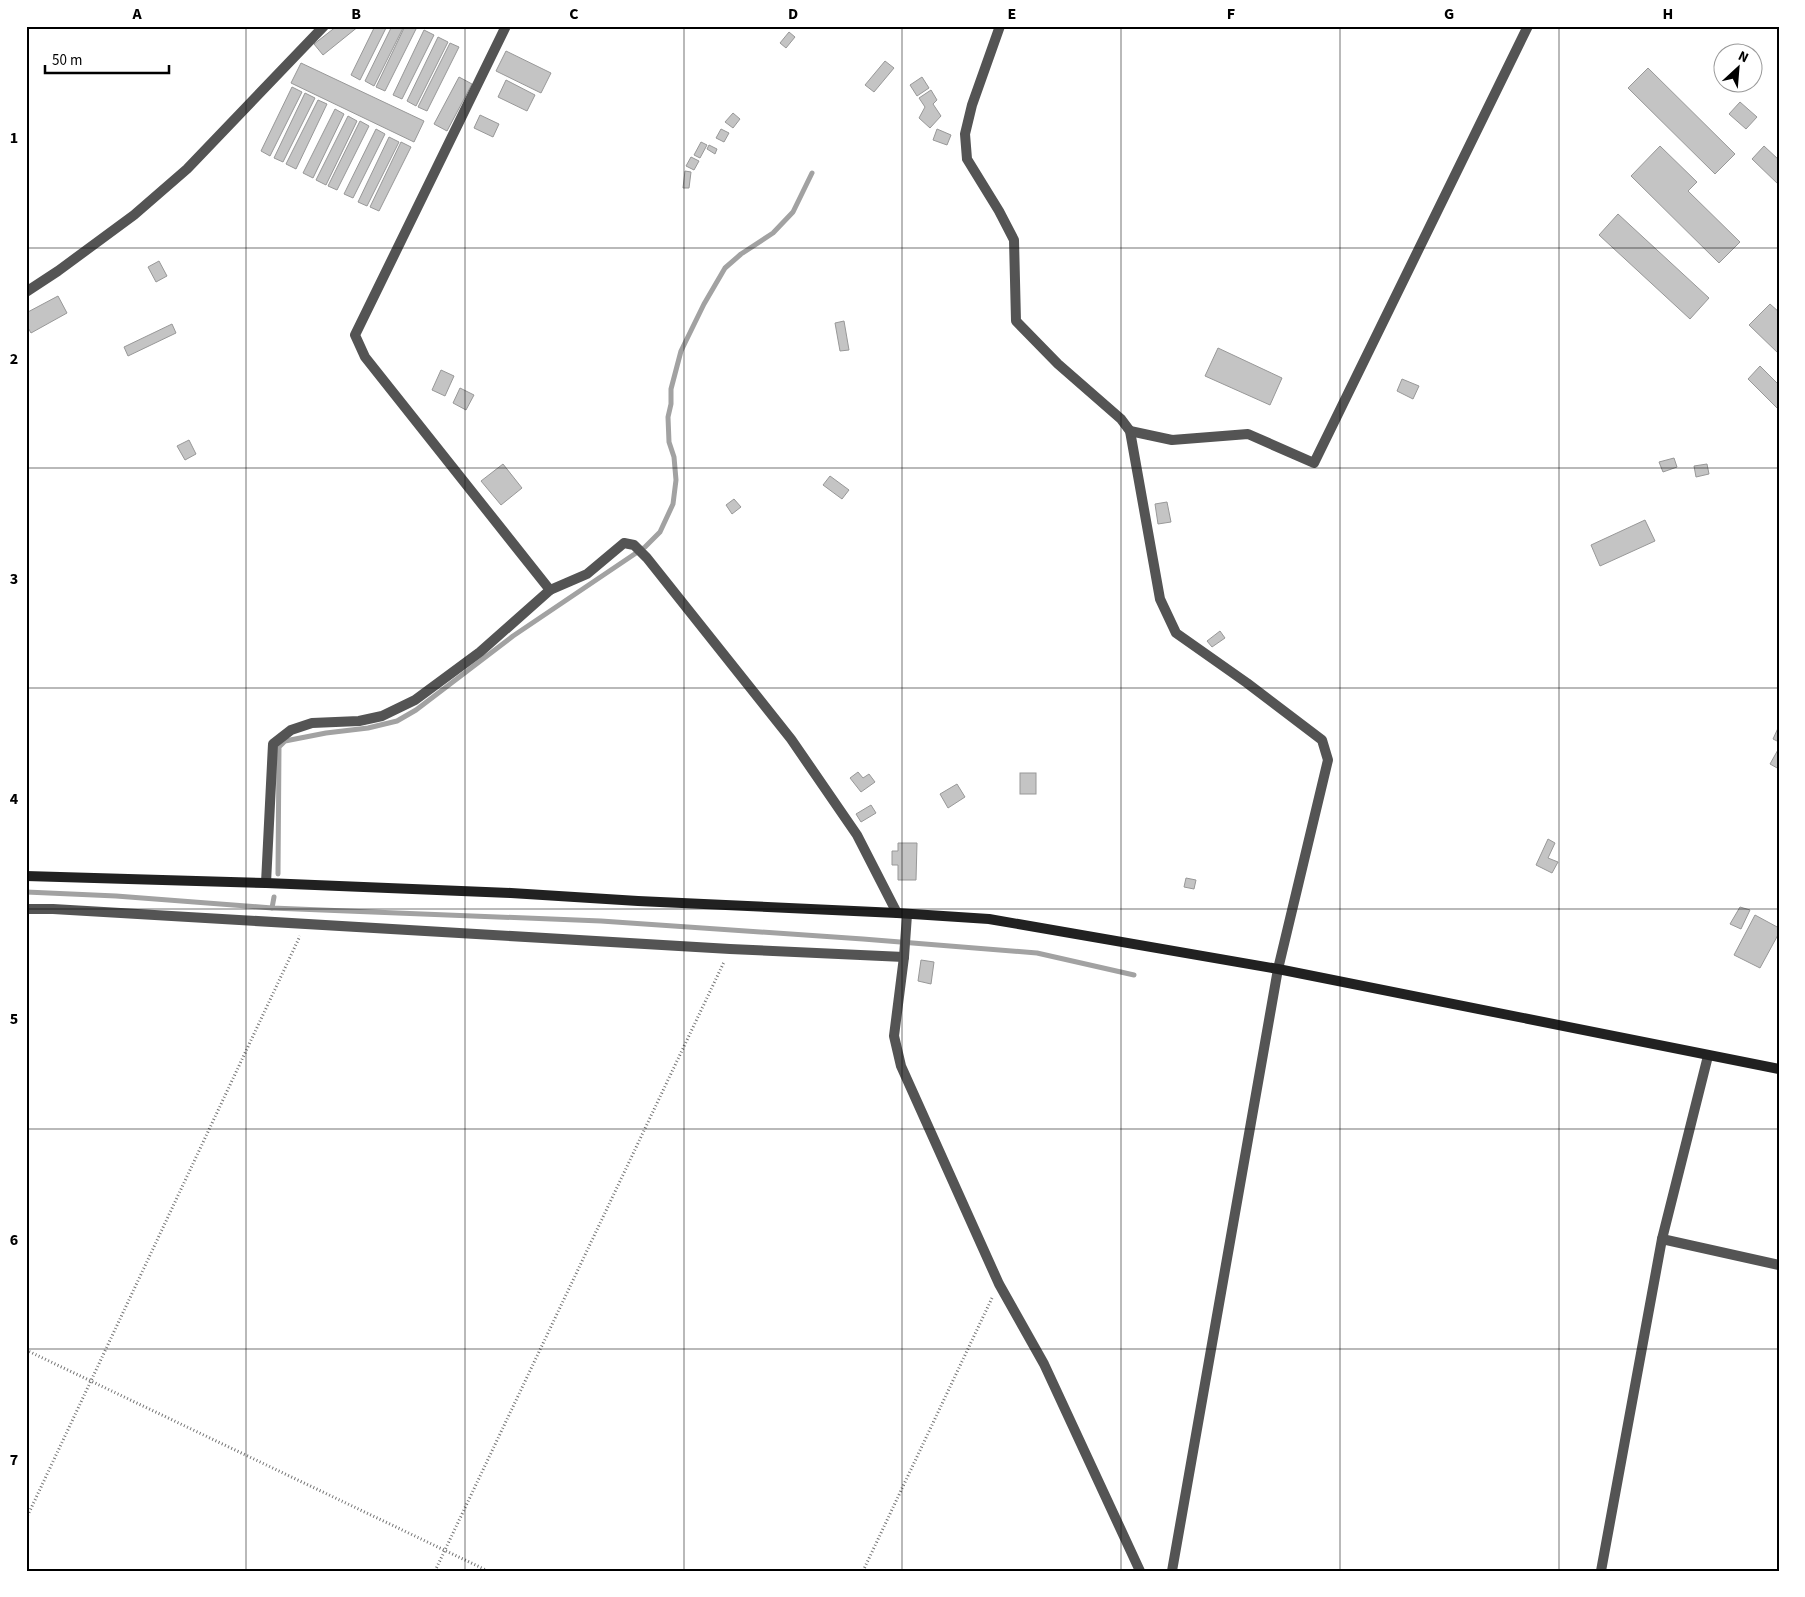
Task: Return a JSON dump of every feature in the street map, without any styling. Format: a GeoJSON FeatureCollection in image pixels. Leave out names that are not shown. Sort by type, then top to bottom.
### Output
{"type":"FeatureCollection","features":[{"type":"Feature","properties":{"kind":"street"},"geometry":{"type":"LineString","coordinates":[[26,292],[58,272],[134,215],[187,169],[324,26]]}},
{"type":"Feature","properties":{"kind":"street"},"geometry":{"type":"LineString","coordinates":[[506,26],[355,335],[365,357],[550,590]]}},
{"type":"Feature","properties":{"kind":"street"},"geometry":{"type":"LineString","coordinates":[[1000,26],[972,105],[965,134],[967,159],[999,211],[1014,240],[1016,322],[1058,364],[1121,418],[1130,431],[1160,599],[1176,633],[1247,682],[1322,740],[1328,760],[1278,969],[1172,1571]]}},
{"type":"Feature","properties":{"kind":"street"},"geometry":{"type":"LineString","coordinates":[[1130,431],[1172,440],[1248,434],[1314,463],[1528,26]]}},
{"type":"Feature","properties":{"kind":"street"},"geometry":{"type":"LineString","coordinates":[[266,883],[273,744],[291,730],[312,723],[360,721],[382,716],[415,700],[480,652],[550,590],[586,574],[624,543],[634,545],[647,558],[791,739],[857,835],[902,914],[906,927],[894,1036],[901,1066],[999,1284],[1044,1364],[1140,1571]]}},
{"type":"Feature","properties":{"kind":"street"},"geometry":{"type":"LineString","coordinates":[[26,876],[511,893],[638,902],[988,919],[1278,969],[1779,1069]]}},
{"type":"Feature","properties":{"kind":"street"},"geometry":{"type":"LineString","coordinates":[[26,909],[63,909],[730,949],[904,953]]}},
{"type":"Feature","properties":{"kind":"street"},"geometry":{"type":"LineString","coordinates":[[1601,1571],[1662,1239],[1708,1056]]}},
{"type":"Feature","properties":{"kind":"street"},"geometry":{"type":"LineString","coordinates":[[1662,1239],[1779,1265]]}},
{"type":"Feature","properties":{"kind":"path"},"geometry":{"type":"LineString","coordinates":[[26,1519],[92,1383],[306,924]]}},
{"type":"Feature","properties":{"kind":"path"},"geometry":{"type":"LineString","coordinates":[[434,1571],[730,949]]}},
{"type":"Feature","properties":{"kind":"path"},"geometry":{"type":"LineString","coordinates":[[863,1571],[999,1284]]}},
{"type":"Feature","properties":{"kind":"path"},"geometry":{"type":"LineString","coordinates":[[26,1350],[488,1571]]}},
{"type":"Feature","properties":{"kind":"building"},"geometry":{"type":"Polygon","coordinates":[[[337,26],[359,26],[323,55],[314,44],[337,26]]]}},
{"type":"Feature","properties":{"kind":"building"},"geometry":{"type":"Polygon","coordinates":[[[375,26],[387,26],[360,80],[351,75],[375,26]]]}},
{"type":"Feature","properties":{"kind":"building"},"geometry":{"type":"Polygon","coordinates":[[[392,26],[404,26],[374,86],[365,81],[392,26]]]}},
{"type":"Feature","properties":{"kind":"building"},"geometry":{"type":"Polygon","coordinates":[[[405,26],[417,27],[385,91],[376,87],[405,26]]]}},
{"type":"Feature","properties":{"kind":"building"},"geometry":{"type":"Polygon","coordinates":[[[424,30],[434,35],[402,99],[393,95],[424,30]]]}},
{"type":"Feature","properties":{"kind":"building"},"geometry":{"type":"Polygon","coordinates":[[[789,32],[795,37],[786,48],[780,43],[789,32]]]}},
{"type":"Feature","properties":{"kind":"building"},"geometry":{"type":"Polygon","coordinates":[[[438,37],[448,42],[416,106],[407,101],[438,37]]]}},
{"type":"Feature","properties":{"kind":"building"},"geometry":{"type":"Polygon","coordinates":[[[450,43],[459,47],[427,111],[418,107],[450,43]]]}},
{"type":"Feature","properties":{"kind":"building"},"geometry":{"type":"Polygon","coordinates":[[[506,51],[551,73],[541,93],[496,71],[506,51]]]}},
{"type":"Feature","properties":{"kind":"building"},"geometry":{"type":"Polygon","coordinates":[[[885,61],[894,68],[874,92],[865,85],[885,61]]]}},
{"type":"Feature","properties":{"kind":"building"},"geometry":{"type":"Polygon","coordinates":[[[301,63],[424,121],[414,142],[291,83],[301,63]]]}},
{"type":"Feature","properties":{"kind":"building"},"geometry":{"type":"Polygon","coordinates":[[[1648,68],[1735,154],[1715,174],[1628,88],[1648,68]]]}},
{"type":"Feature","properties":{"kind":"building"},"geometry":{"type":"Polygon","coordinates":[[[459,77],[472,84],[447,131],[434,124],[459,77]]]}},
{"type":"Feature","properties":{"kind":"building"},"geometry":{"type":"Polygon","coordinates":[[[922,77],[929,88],[917,96],[910,85],[922,77]]]}},
{"type":"Feature","properties":{"kind":"building"},"geometry":{"type":"Polygon","coordinates":[[[506,80],[535,95],[527,111],[498,97],[506,80]]]}},
{"type":"Feature","properties":{"kind":"building"},"geometry":{"type":"Polygon","coordinates":[[[292,87],[302,92],[270,156],[261,151],[292,87]]]}},
{"type":"Feature","properties":{"kind":"building"},"geometry":{"type":"Polygon","coordinates":[[[931,90],[937,100],[933,104],[941,116],[930,128],[919,118],[925,107],[919,98],[931,90]]]}},
{"type":"Feature","properties":{"kind":"building"},"geometry":{"type":"Polygon","coordinates":[[[305,93],[315,98],[283,162],[274,158],[305,93]]]}},
{"type":"Feature","properties":{"kind":"building"},"geometry":{"type":"Polygon","coordinates":[[[318,100],[327,104],[296,169],[286,164],[318,100]]]}},
{"type":"Feature","properties":{"kind":"building"},"geometry":{"type":"Polygon","coordinates":[[[1740,102],[1757,117],[1746,129],[1729,114],[1740,102]]]}},
{"type":"Feature","properties":{"kind":"building"},"geometry":{"type":"Polygon","coordinates":[[[335,109],[344,114],[313,178],[303,173],[335,109]]]}},
{"type":"Feature","properties":{"kind":"building"},"geometry":{"type":"Polygon","coordinates":[[[733,113],[740,119],[733,128],[725,122],[733,113]]]}},
{"type":"Feature","properties":{"kind":"building"},"geometry":{"type":"Polygon","coordinates":[[[480,115],[499,124],[493,137],[474,128],[480,115]]]}},
{"type":"Feature","properties":{"kind":"building"},"geometry":{"type":"Polygon","coordinates":[[[348,116],[357,121],[326,185],[316,180],[348,116]]]}},
{"type":"Feature","properties":{"kind":"building"},"geometry":{"type":"Polygon","coordinates":[[[360,121],[369,126],[337,190],[328,186],[360,121]]]}},
{"type":"Feature","properties":{"kind":"building"},"geometry":{"type":"Polygon","coordinates":[[[376,129],[385,134],[353,198],[344,194],[376,129]]]}},
{"type":"Feature","properties":{"kind":"building"},"geometry":{"type":"Polygon","coordinates":[[[721,129],[729,133],[724,142],[716,138],[721,129]]]}},
{"type":"Feature","properties":{"kind":"building"},"geometry":{"type":"Polygon","coordinates":[[[937,129],[951,135],[947,145],[933,140],[937,129]]]}},
{"type":"Feature","properties":{"kind":"building"},"geometry":{"type":"Polygon","coordinates":[[[389,137],[399,142],[367,206],[358,202],[389,137]]]}},
{"type":"Feature","properties":{"kind":"building"},"geometry":{"type":"Polygon","coordinates":[[[401,142],[411,147],[379,211],[370,207],[401,142]]]}},
{"type":"Feature","properties":{"kind":"building"},"geometry":{"type":"Polygon","coordinates":[[[701,142],[707,145],[700,158],[694,155],[701,142]]]}},
{"type":"Feature","properties":{"kind":"building"},"geometry":{"type":"Polygon","coordinates":[[[709,145],[717,149],[715,154],[707,149],[709,145]]]}},
{"type":"Feature","properties":{"kind":"building"},"geometry":{"type":"Polygon","coordinates":[[[1660,146],[1697,182],[1688,191],[1740,242],[1719,263],[1631,176],[1660,146]]]}},
{"type":"Feature","properties":{"kind":"building"},"geometry":{"type":"Polygon","coordinates":[[[1764,146],[1779,160],[1779,185],[1752,159],[1764,146]]]}},
{"type":"Feature","properties":{"kind":"building"},"geometry":{"type":"Polygon","coordinates":[[[691,157],[699,161],[694,170],[686,166],[691,157]]]}},
{"type":"Feature","properties":{"kind":"building"},"geometry":{"type":"Polygon","coordinates":[[[685,171],[691,172],[689,188],[683,188],[685,171]]]}},
{"type":"Feature","properties":{"kind":"building"},"geometry":{"type":"Polygon","coordinates":[[[1618,214],[1709,298],[1690,319],[1599,235],[1618,214]]]}},
{"type":"Feature","properties":{"kind":"building"},"geometry":{"type":"Polygon","coordinates":[[[159,261],[167,276],[156,282],[148,267],[159,261]]]}},
{"type":"Feature","properties":{"kind":"building"},"geometry":{"type":"Polygon","coordinates":[[[58,296],[67,313],[31,333],[26,324],[26,313],[58,296]]]}},
{"type":"Feature","properties":{"kind":"building"},"geometry":{"type":"Polygon","coordinates":[[[1770,304],[1779,312],[1779,354],[1749,325],[1770,304]]]}},
{"type":"Feature","properties":{"kind":"building"},"geometry":{"type":"Polygon","coordinates":[[[844,321],[849,350],[840,351],[835,323],[844,321]]]}},
{"type":"Feature","properties":{"kind":"building"},"geometry":{"type":"Polygon","coordinates":[[[172,324],[176,333],[128,356],[124,347],[172,324]]]}},
{"type":"Feature","properties":{"kind":"building"},"geometry":{"type":"Polygon","coordinates":[[[1218,348],[1282,378],[1270,405],[1205,376],[1218,348]]]}},
{"type":"Feature","properties":{"kind":"building"},"geometry":{"type":"Polygon","coordinates":[[[1760,366],[1779,385],[1779,410],[1748,379],[1760,366]]]}},
{"type":"Feature","properties":{"kind":"building"},"geometry":{"type":"Polygon","coordinates":[[[441,370],[454,376],[445,396],[432,390],[441,370]]]}},
{"type":"Feature","properties":{"kind":"building"},"geometry":{"type":"Polygon","coordinates":[[[1402,379],[1419,386],[1413,399],[1397,391],[1402,379]]]}},
{"type":"Feature","properties":{"kind":"building"},"geometry":{"type":"Polygon","coordinates":[[[460,388],[474,395],[466,410],[453,403],[460,388]]]}},
{"type":"Feature","properties":{"kind":"building"},"geometry":{"type":"Polygon","coordinates":[[[189,440],[196,454],[185,460],[177,446],[189,440]]]}},
{"type":"Feature","properties":{"kind":"building"},"geometry":{"type":"Polygon","coordinates":[[[1674,458],[1677,467],[1663,472],[1659,462],[1674,458]]]}},
{"type":"Feature","properties":{"kind":"building"},"geometry":{"type":"Polygon","coordinates":[[[503,464],[522,488],[501,505],[481,481],[503,464]]]}},
{"type":"Feature","properties":{"kind":"building"},"geometry":{"type":"Polygon","coordinates":[[[1707,464],[1709,474],[1696,477],[1694,466],[1707,464]]]}},
{"type":"Feature","properties":{"kind":"building"},"geometry":{"type":"Polygon","coordinates":[[[830,476],[849,490],[842,499],[823,485],[830,476]]]}},
{"type":"Feature","properties":{"kind":"building"},"geometry":{"type":"Polygon","coordinates":[[[734,499],[741,507],[732,514],[726,505],[734,499]]]}},
{"type":"Feature","properties":{"kind":"building"},"geometry":{"type":"Polygon","coordinates":[[[1167,502],[1171,522],[1158,524],[1155,504],[1167,502]]]}},
{"type":"Feature","properties":{"kind":"building"},"geometry":{"type":"Polygon","coordinates":[[[1645,520],[1655,541],[1600,566],[1591,545],[1645,520]]]}},
{"type":"Feature","properties":{"kind":"building"},"geometry":{"type":"Polygon","coordinates":[[[1220,631],[1225,638],[1212,647],[1207,641],[1220,631]]]}},
{"type":"Feature","properties":{"kind":"building"},"geometry":{"type":"Polygon","coordinates":[[[1779,726],[1779,742],[1773,739],[1779,726]]]}},
{"type":"Feature","properties":{"kind":"building"},"geometry":{"type":"Polygon","coordinates":[[[1779,748],[1779,769],[1770,764],[1779,748]]]}},
{"type":"Feature","properties":{"kind":"building"},"geometry":{"type":"Polygon","coordinates":[[[858,772],[863,778],[869,774],[875,782],[861,792],[850,778],[858,772]]]}},
{"type":"Feature","properties":{"kind":"building"},"geometry":{"type":"Polygon","coordinates":[[[1020,773],[1036,773],[1036,794],[1020,794],[1020,773]]]}},
{"type":"Feature","properties":{"kind":"building"},"geometry":{"type":"Polygon","coordinates":[[[957,784],[965,797],[948,808],[940,794],[957,784]]]}},
{"type":"Feature","properties":{"kind":"building"},"geometry":{"type":"Polygon","coordinates":[[[871,805],[876,813],[861,822],[856,814],[871,805]]]}},
{"type":"Feature","properties":{"kind":"building"},"geometry":{"type":"Polygon","coordinates":[[[1548,839],[1555,843],[1548,858],[1558,862],[1552,873],[1536,865],[1548,839]]]}},
{"type":"Feature","properties":{"kind":"building"},"geometry":{"type":"Polygon","coordinates":[[[898,843],[917,843],[916,880],[898,880],[898,865],[892,865],[892,851],[898,851],[898,843]]]}},
{"type":"Feature","properties":{"kind":"building"},"geometry":{"type":"Polygon","coordinates":[[[1186,878],[1196,880],[1194,889],[1184,887],[1186,878]]]}},
{"type":"Feature","properties":{"kind":"building"},"geometry":{"type":"Polygon","coordinates":[[[1740,907],[1750,910],[1741,929],[1730,924],[1740,907]]]}},
{"type":"Feature","properties":{"kind":"building"},"geometry":{"type":"Polygon","coordinates":[[[1755,915],[1779,928],[1779,933],[1760,968],[1734,955],[1755,915]]]}},
{"type":"Feature","properties":{"kind":"building"},"geometry":{"type":"Polygon","coordinates":[[[921,960],[934,962],[931,984],[918,981],[921,960]]]}},
{"type":"Feature","properties":{"kind":"waterway"},"geometry":{"type":"LineString","coordinates":[[278,874],[279,747],[285,741],[326,733],[368,728],[397,721],[416,710],[513,636],[645,547],[660,532],[673,504],[676,480],[674,457],[669,442],[668,417],[671,404],[671,389],[681,351],[704,304],[725,268],[741,254],[773,233],[793,212],[812,173]]}},
{"type":"Feature","properties":{"kind":"waterway"},"geometry":{"type":"LineString","coordinates":[[26,892],[116,896],[272,908],[601,921],[863,939],[1037,953],[1134,975]]}},
{"type":"Feature","properties":{"kind":"waterway"},"geometry":{"type":"LineString","coordinates":[[272,908],[274,897]]}}]}
